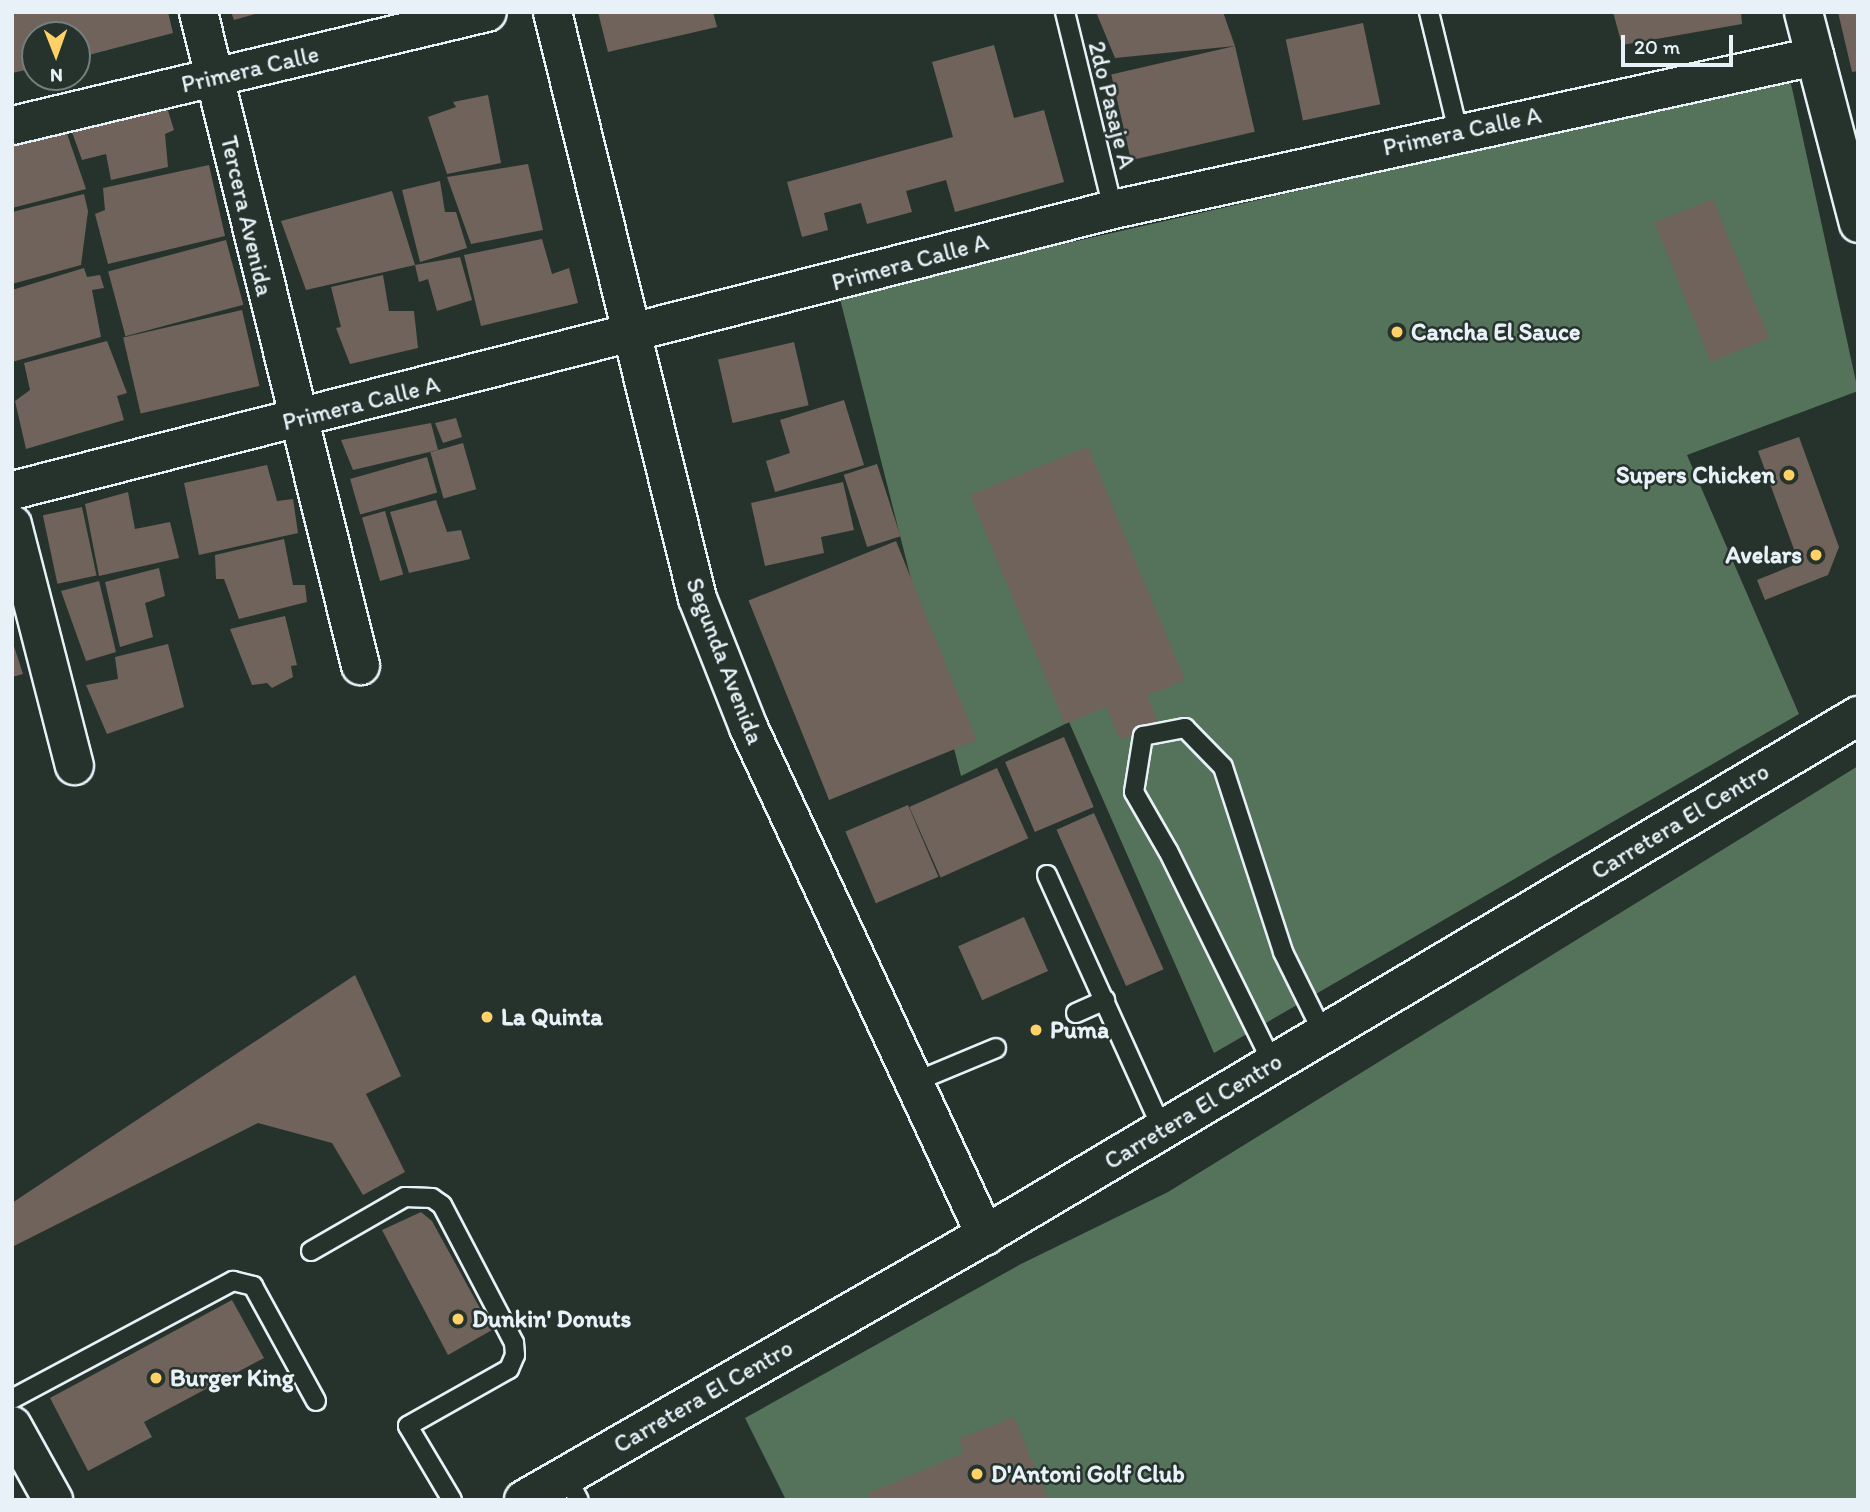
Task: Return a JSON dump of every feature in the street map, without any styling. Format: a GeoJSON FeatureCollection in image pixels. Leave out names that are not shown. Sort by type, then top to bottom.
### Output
{"type":"FeatureCollection","features":[{"type":"Feature","properties":{"kind":"main road","name":"Carretera El Centro"},"geometry":{"type":"LineString","coordinates":[[524,1500],[573,1487],[1162,1128],[1858,716]]}},
{"type":"Feature","properties":{"kind":"main road"},"geometry":{"type":"LineString","coordinates":[[12,1426],[53,1500]]}},
{"type":"Feature","properties":{"kind":"street","name":"Tercera Avenida"},"geometry":{"type":"LineString","coordinates":[[198,12],[296,420],[360,665]]}},
{"type":"Feature","properties":{"kind":"street","name":"Primera Calle"},"geometry":{"type":"LineString","coordinates":[[12,125],[487,12]]}},
{"type":"Feature","properties":{"kind":"street","name":"Segunda Avenida"},"geometry":{"type":"LineString","coordinates":[[552,12],[629,335],[697,598],[748,727],[985,1235]]}},
{"type":"Feature","properties":{"kind":"street"},"geometry":{"type":"LineString","coordinates":[[1803,12],[1858,223]]}},
{"type":"Feature","properties":{"kind":"street","name":"Primera Calle A"},"geometry":{"type":"LineString","coordinates":[[12,490],[629,335],[1112,209],[1814,55]]}},
{"type":"Feature","properties":{"kind":"street"},"geometry":{"type":"LineString","coordinates":[[12,524],[74,765]]}},
{"type":"Feature","properties":{"kind":"lane","name":"2do Pasaje A"},"geometry":{"type":"LineString","coordinates":[[1065,12],[1112,209]]}},
{"type":"Feature","properties":{"kind":"lane"},"geometry":{"type":"LineString","coordinates":[[1429,12],[1458,131]]}},
{"type":"Feature","properties":{"kind":"lane"},"geometry":{"type":"LineString","coordinates":[[1273,1063],[1168,850],[1134,792],[1143,736],[1185,728],[1223,766],[1283,952],[1324,1033]]}},
{"type":"Feature","properties":{"kind":"lane"},"geometry":{"type":"LineString","coordinates":[[1047,875],[1162,1128]]}},
{"type":"Feature","properties":{"kind":"lane"},"geometry":{"type":"LineString","coordinates":[[1076,1013],[1105,1000]]}},
{"type":"Feature","properties":{"kind":"lane"},"geometry":{"type":"LineString","coordinates":[[912,1083],[996,1048]]}},
{"type":"Feature","properties":{"kind":"lane"},"geometry":{"type":"LineString","coordinates":[[311,1251],[405,1197],[432,1198],[442,1205],[514,1343],[515,1355],[509,1368],[408,1426],[453,1500]]}},
{"type":"Feature","properties":{"kind":"lane"},"geometry":{"type":"LineString","coordinates":[[12,1399],[233,1281],[253,1286],[316,1401]]}},
{"type":"Feature","properties":{"kind":"green space"},"geometry":{"type":"Polygon","coordinates":[[[1790,79],[1858,391],[1687,455],[1799,714],[1214,1053],[1069,722],[961,776],[839,295],[1790,79]]]}},
{"type":"Feature","properties":{"kind":"green space","name":"D'Antoni Golf Club"},"geometry":{"type":"Polygon","coordinates":[[[1858,766],[1858,1500],[786,1500],[745,1418],[1021,1264],[1168,1192],[1858,766]]]}},
{"type":"Feature","properties":{"kind":"building"},"geometry":{"type":"Polygon","coordinates":[[[12,12],[168,12],[173,33],[91,54],[91,21],[21,21],[21,71],[12,73],[12,12]]]}},
{"type":"Feature","properties":{"kind":"building"},"geometry":{"type":"Polygon","coordinates":[[[231,12],[259,12],[259,13],[234,20],[231,12]]]}},
{"type":"Feature","properties":{"kind":"building"},"geometry":{"type":"Polygon","coordinates":[[[598,12],[713,12],[717,27],[608,52],[598,12]]]}},
{"type":"Feature","properties":{"kind":"building"},"geometry":{"type":"Polygon","coordinates":[[[1096,12],[1223,12],[1235,46],[1115,58],[1096,12]]]}},
{"type":"Feature","properties":{"kind":"building"},"geometry":{"type":"Polygon","coordinates":[[[1613,12],[1741,12],[1742,24],[1622,45],[1613,12]]]}},
{"type":"Feature","properties":{"kind":"building"},"geometry":{"type":"Polygon","coordinates":[[[1838,12],[1858,12],[1858,71],[1852,72],[1838,12]]]}},
{"type":"Feature","properties":{"kind":"building"},"geometry":{"type":"Polygon","coordinates":[[[1363,23],[1380,104],[1303,121],[1286,39],[1363,23]]]}},
{"type":"Feature","properties":{"kind":"building"},"geometry":{"type":"Polygon","coordinates":[[[994,45],[1014,118],[1044,110],[1064,182],[955,212],[946,180],[906,191],[912,212],[867,224],[861,203],[824,213],[828,230],[802,237],[787,182],[953,137],[932,62],[994,45]]]}},
{"type":"Feature","properties":{"kind":"building"},"geometry":{"type":"Polygon","coordinates":[[[1235,46],[1255,132],[1131,160],[1111,75],[1235,46]]]}},
{"type":"Feature","properties":{"kind":"building"},"geometry":{"type":"Polygon","coordinates":[[[488,95],[501,163],[447,174],[428,117],[456,107],[453,102],[488,95]]]}},
{"type":"Feature","properties":{"kind":"building"},"geometry":{"type":"Polygon","coordinates":[[[165,101],[174,130],[165,134],[168,167],[111,180],[106,154],[82,160],[68,121],[165,101]]]}},
{"type":"Feature","properties":{"kind":"building"},"geometry":{"type":"Polygon","coordinates":[[[63,122],[86,189],[12,208],[12,128],[63,122]]]}},
{"type":"Feature","properties":{"kind":"building"},"geometry":{"type":"Polygon","coordinates":[[[528,164],[543,230],[471,244],[447,177],[528,164]]]}},
{"type":"Feature","properties":{"kind":"building"},"geometry":{"type":"Polygon","coordinates":[[[209,165],[225,236],[108,264],[95,214],[105,210],[103,188],[209,165]]]}},
{"type":"Feature","properties":{"kind":"building"},"geometry":{"type":"Polygon","coordinates":[[[440,181],[445,212],[456,212],[467,248],[420,262],[402,190],[440,181]]]}},
{"type":"Feature","properties":{"kind":"building"},"geometry":{"type":"Polygon","coordinates":[[[392,191],[415,265],[306,290],[281,221],[392,191]]]}},
{"type":"Feature","properties":{"kind":"building"},"geometry":{"type":"Polygon","coordinates":[[[84,194],[88,211],[81,265],[12,284],[12,212],[84,194]]]}},
{"type":"Feature","properties":{"kind":"building"},"geometry":{"type":"Polygon","coordinates":[[[1713,199],[1769,338],[1711,362],[1655,223],[1713,199]]]}},
{"type":"Feature","properties":{"kind":"building"},"geometry":{"type":"Polygon","coordinates":[[[542,239],[552,274],[569,268],[578,303],[481,326],[464,255],[542,239]]]}},
{"type":"Feature","properties":{"kind":"building"},"geometry":{"type":"Polygon","coordinates":[[[226,240],[243,305],[125,336],[108,272],[226,240]]]}},
{"type":"Feature","properties":{"kind":"building"},"geometry":{"type":"Polygon","coordinates":[[[460,257],[472,300],[437,311],[428,279],[419,282],[415,265],[460,257]]]}},
{"type":"Feature","properties":{"kind":"building"},"geometry":{"type":"Polygon","coordinates":[[[84,268],[87,277],[100,275],[104,288],[92,290],[101,337],[12,362],[12,290],[84,268]]]}},
{"type":"Feature","properties":{"kind":"building"},"geometry":{"type":"Polygon","coordinates":[[[383,275],[389,311],[414,311],[418,348],[350,364],[336,328],[341,327],[331,287],[383,275]]]}},
{"type":"Feature","properties":{"kind":"building"},"geometry":{"type":"Polygon","coordinates":[[[242,310],[260,386],[141,413],[123,337],[242,310]]]}},
{"type":"Feature","properties":{"kind":"building"},"geometry":{"type":"Polygon","coordinates":[[[107,341],[127,393],[117,396],[124,420],[26,449],[15,401],[30,390],[24,363],[107,341]]]}},
{"type":"Feature","properties":{"kind":"building"},"geometry":{"type":"Polygon","coordinates":[[[794,342],[809,405],[733,423],[718,360],[794,342]]]}},
{"type":"Feature","properties":{"kind":"building"},"geometry":{"type":"Polygon","coordinates":[[[844,400],[864,465],[775,492],[766,461],[790,453],[780,420],[844,400]]]}},
{"type":"Feature","properties":{"kind":"building"},"geometry":{"type":"Polygon","coordinates":[[[456,418],[462,437],[443,443],[435,423],[456,418]]]}},
{"type":"Feature","properties":{"kind":"building"},"geometry":{"type":"Polygon","coordinates":[[[431,423],[438,450],[353,470],[341,440],[431,423]]]}},
{"type":"Feature","properties":{"kind":"building"},"geometry":{"type":"Polygon","coordinates":[[[1799,437],[1839,547],[1828,575],[1765,600],[1757,580],[1799,563],[1758,451],[1799,437]]]}},
{"type":"Feature","properties":{"kind":"building"},"geometry":{"type":"Polygon","coordinates":[[[463,443],[476,489],[444,499],[430,452],[463,443]]]}},
{"type":"Feature","properties":{"kind":"building"},"geometry":{"type":"Polygon","coordinates":[[[1088,447],[1185,680],[1147,696],[1159,724],[1120,740],[1106,707],[1065,724],[970,495],[1088,447]]]}},
{"type":"Feature","properties":{"kind":"building"},"geometry":{"type":"Polygon","coordinates":[[[427,457],[437,493],[360,515],[350,479],[427,457]]]}},
{"type":"Feature","properties":{"kind":"building"},"geometry":{"type":"Polygon","coordinates":[[[877,464],[900,536],[867,547],[844,475],[877,464]]]}},
{"type":"Feature","properties":{"kind":"building"},"geometry":{"type":"Polygon","coordinates":[[[267,465],[277,501],[293,499],[298,533],[199,555],[184,483],[267,465]]]}},
{"type":"Feature","properties":{"kind":"building"},"geometry":{"type":"Polygon","coordinates":[[[843,482],[854,530],[821,537],[824,553],[765,566],[751,503],[843,482]]]}},
{"type":"Feature","properties":{"kind":"building"},"geometry":{"type":"Polygon","coordinates":[[[128,492],[135,529],[170,522],[179,558],[99,576],[85,504],[128,492]]]}},
{"type":"Feature","properties":{"kind":"building"},"geometry":{"type":"Polygon","coordinates":[[[436,500],[447,532],[461,530],[470,559],[409,573],[390,512],[436,500]]]}},
{"type":"Feature","properties":{"kind":"building"},"geometry":{"type":"Polygon","coordinates":[[[82,507],[97,575],[57,584],[43,515],[82,507]]]}},
{"type":"Feature","properties":{"kind":"building"},"geometry":{"type":"Polygon","coordinates":[[[385,511],[403,574],[380,581],[362,518],[385,511]]]}},
{"type":"Feature","properties":{"kind":"building"},"geometry":{"type":"Polygon","coordinates":[[[284,539],[293,585],[305,585],[307,602],[239,619],[224,579],[216,579],[215,555],[284,539]]]}},
{"type":"Feature","properties":{"kind":"building"},"geometry":{"type":"Polygon","coordinates":[[[896,541],[977,740],[829,800],[749,601],[896,541]]]}},
{"type":"Feature","properties":{"kind":"building"},"geometry":{"type":"Polygon","coordinates":[[[159,568],[165,596],[145,603],[153,637],[120,647],[105,582],[159,568]]]}},
{"type":"Feature","properties":{"kind":"building"},"geometry":{"type":"Polygon","coordinates":[[[99,581],[116,652],[86,661],[61,591],[99,581]]]}},
{"type":"Feature","properties":{"kind":"building"},"geometry":{"type":"Polygon","coordinates":[[[285,616],[297,665],[291,666],[293,677],[272,688],[267,683],[252,685],[230,629],[285,616]]]}},
{"type":"Feature","properties":{"kind":"building"},"geometry":{"type":"Polygon","coordinates":[[[12,640],[23,674],[12,677],[12,640]]]}},
{"type":"Feature","properties":{"kind":"building"},"geometry":{"type":"Polygon","coordinates":[[[168,644],[184,707],[107,734],[86,685],[118,679],[115,657],[168,644]]]}},
{"type":"Feature","properties":{"kind":"building"},"geometry":{"type":"Polygon","coordinates":[[[1064,737],[1094,807],[1035,832],[1005,762],[1064,737]]]}},
{"type":"Feature","properties":{"kind":"building"},"geometry":{"type":"Polygon","coordinates":[[[997,768],[1028,838],[941,877],[909,807],[997,768]]]}},
{"type":"Feature","properties":{"kind":"building"},"geometry":{"type":"Polygon","coordinates":[[[908,805],[938,877],[876,903],[845,832],[908,805]]]}},
{"type":"Feature","properties":{"kind":"building"},"geometry":{"type":"Polygon","coordinates":[[[1094,813],[1164,969],[1126,986],[1057,830],[1094,813]]]}},
{"type":"Feature","properties":{"kind":"building"},"geometry":{"type":"Polygon","coordinates":[[[1024,917],[1048,971],[982,1000],[958,946],[1024,917]]]}},
{"type":"Feature","properties":{"kind":"building"},"geometry":{"type":"Polygon","coordinates":[[[355,975],[401,1076],[366,1094],[405,1172],[363,1195],[332,1143],[258,1123],[12,1247],[12,1203],[355,975]]]}},
{"type":"Feature","properties":{"kind":"building"},"geometry":{"type":"Polygon","coordinates":[[[421,1212],[432,1221],[492,1330],[448,1355],[382,1230],[421,1212]]]}},
{"type":"Feature","properties":{"kind":"building","name":"Burger King"},"geometry":{"type":"Polygon","coordinates":[[[232,1300],[264,1358],[144,1422],[152,1437],[88,1471],[50,1398],[232,1300]]]}},
{"type":"Feature","properties":{"kind":"building","name":"D'Antoni Golf Club"},"geometry":{"type":"Polygon","coordinates":[[[1014,1417],[1049,1500],[869,1500],[867,1494],[964,1453],[959,1439],[1014,1417]]]}},
{"type":"Feature","properties":{"kind":"place","name":"Cancha El Sauce"},"geometry":{"type":"Point","coordinates":[1397,332]}},
{"type":"Feature","properties":{"kind":"place","name":"Supers Chicken"},"geometry":{"type":"Point","coordinates":[1789,475]}},
{"type":"Feature","properties":{"kind":"place","name":"Avelars"},"geometry":{"type":"Point","coordinates":[1816,555]}},
{"type":"Feature","properties":{"kind":"place","name":"La Quinta"},"geometry":{"type":"Point","coordinates":[487,1017]}},
{"type":"Feature","properties":{"kind":"place","name":"Puma"},"geometry":{"type":"Point","coordinates":[1036,1030]}},
{"type":"Feature","properties":{"kind":"place","name":"Dunkin' Donuts"},"geometry":{"type":"Point","coordinates":[458,1319]}},
{"type":"Feature","properties":{"kind":"place","name":"Burger King"},"geometry":{"type":"Point","coordinates":[156,1378]}},
{"type":"Feature","properties":{"kind":"place","name":"D'Antoni Golf Club"},"geometry":{"type":"Point","coordinates":[977,1474]}}]}
